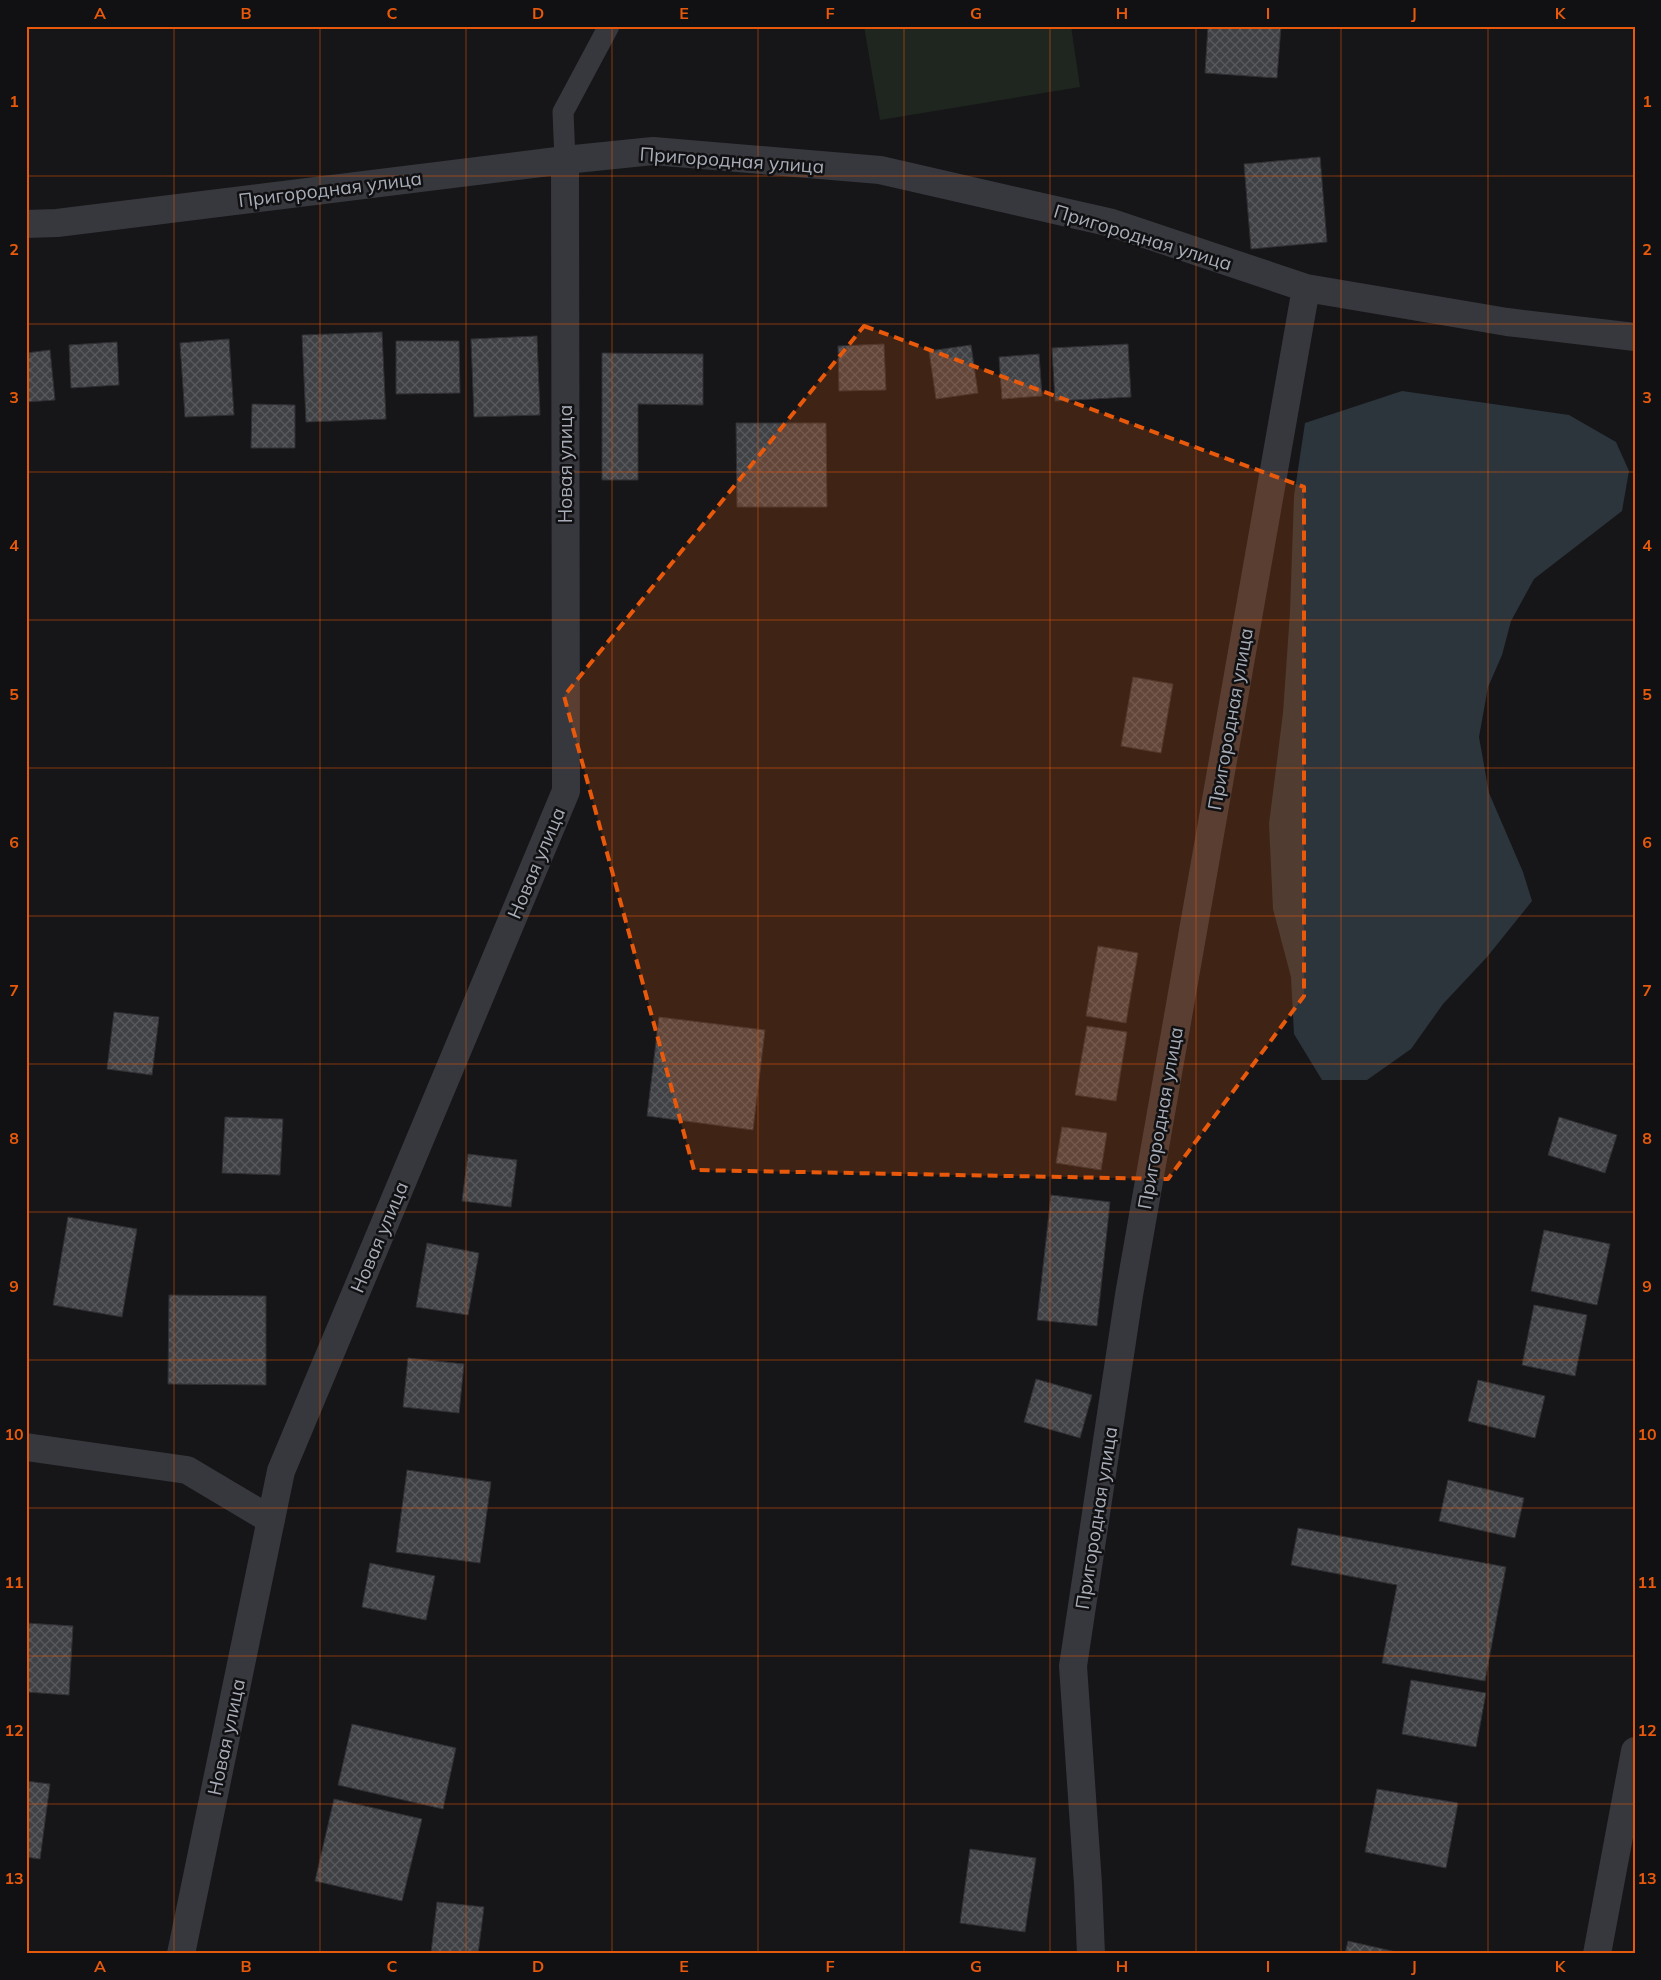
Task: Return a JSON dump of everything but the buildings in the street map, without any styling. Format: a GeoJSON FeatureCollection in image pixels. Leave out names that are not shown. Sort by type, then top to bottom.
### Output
{"type":"FeatureCollection","features":[{"type":"Feature","properties":{"kind":"street","name":"Пригородная улица"},"geometry":{"type":"LineString","coordinates":[[26,224],[57,223],[564,160],[653,151],[880,170],[1112,223],[1306,288],[1506,322],[1635,337]]}},
{"type":"Feature","properties":{"kind":"street","name":"Новая улица"},"geometry":{"type":"LineString","coordinates":[[181,1954],[281,1471],[566,791],[564,160]]}},
{"type":"Feature","properties":{"kind":"street","name":"Пригородная улица"},"geometry":{"type":"LineString","coordinates":[[1091,1954],[1074,1666],[1129,1295],[1306,288]]}},
{"type":"Feature","properties":{"kind":"street"},"geometry":{"type":"LineString","coordinates":[[26,1447],[187,1470],[271,1520]]}},
{"type":"Feature","properties":{"kind":"street"},"geometry":{"type":"LineString","coordinates":[[1597,1954],[1635,1750]]}},
{"type":"Feature","properties":{"kind":"lane"},"geometry":{"type":"LineString","coordinates":[[564,160],[563,112],[610,26]]}},
{"type":"Feature","properties":{"kind":"highlighted area"},"geometry":{"type":"Polygon","coordinates":[[[864,326],[1304,487],[1304,996],[1168,1179],[694,1170],[564,696],[864,326]]]}},
{"type":"Feature","properties":{"kind":"shaded area"},"geometry":{"type":"Polygon","coordinates":[[[864,26],[1071,26],[1080,87],[880,120],[864,26]]]}},
{"type":"Feature","properties":{"kind":"shaded area"},"geometry":{"type":"Polygon","coordinates":[[[1402,391],[1569,415],[1616,442],[1629,471],[1622,511],[1534,579],[1511,621],[1502,655],[1488,687],[1479,737],[1489,793],[1523,872],[1532,901],[1487,957],[1443,1004],[1411,1049],[1367,1080],[1322,1080],[1294,1034],[1291,977],[1273,909],[1269,824],[1283,713],[1290,612],[1294,496],[1305,423],[1402,391]]]}}]}
